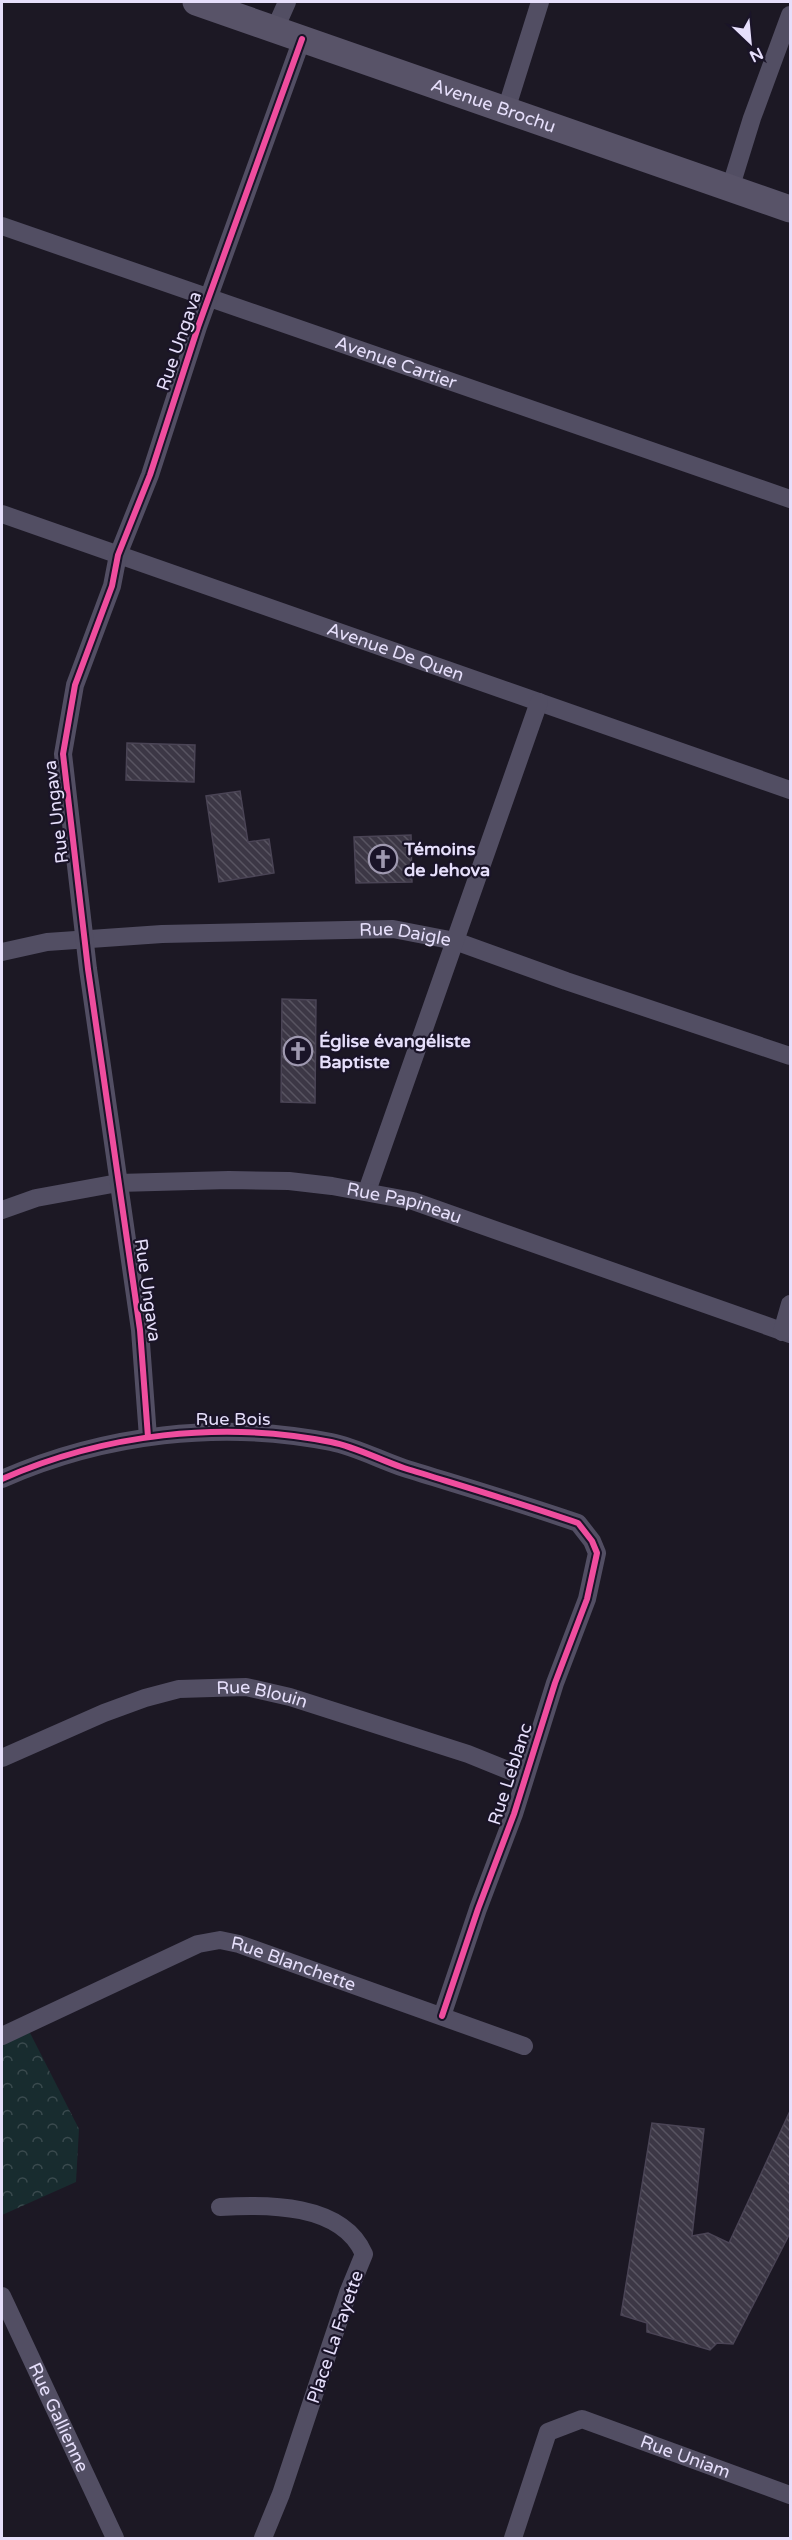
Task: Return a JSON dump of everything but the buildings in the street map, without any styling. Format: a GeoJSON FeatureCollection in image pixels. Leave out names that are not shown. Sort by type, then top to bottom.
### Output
{"type":"FeatureCollection","features":[{"type":"Feature","properties":{"kind":"street","name":"Avenue Brochu"},"geometry":{"type":"LineString","coordinates":[[196,2],[790,210]]}},
{"type":"Feature","properties":{"kind":"street"},"geometry":{"type":"LineString","coordinates":[[275,29],[287,2]]}},
{"type":"Feature","properties":{"kind":"street"},"geometry":{"type":"LineString","coordinates":[[506,110],[540,2]]}},
{"type":"Feature","properties":{"kind":"street"},"geometry":{"type":"LineString","coordinates":[[730,189],[752,118],[790,15]]}},
{"type":"Feature","properties":{"kind":"street","name":"Rue Ungava"},"geometry":{"type":"LineString","coordinates":[[148,1437],[140,1330],[85,941],[63,754],[75,685],[112,586],[118,555],[150,475],[302,39]]}},
{"type":"Feature","properties":{"kind":"street","name":"Avenue Cartier"},"geometry":{"type":"LineString","coordinates":[[2,226],[790,499]]}},
{"type":"Feature","properties":{"kind":"street","name":"Avenue De Quen"},"geometry":{"type":"LineString","coordinates":[[2,514],[790,790]]}},
{"type":"Feature","properties":{"kind":"street"},"geometry":{"type":"LineString","coordinates":[[367,1191],[539,702]]}},
{"type":"Feature","properties":{"kind":"street","name":"Rue Daigle"},"geometry":{"type":"LineString","coordinates":[[2,952],[47,942],[173,934],[393,929],[455,941],[790,1056]]}},
{"type":"Feature","properties":{"kind":"street","name":"Rue Papineau"},"geometry":{"type":"LineString","coordinates":[[2,1210],[36,1198],[118,1183],[289,1181],[367,1191],[413,1201],[786,1333]]}},
{"type":"Feature","properties":{"kind":"street"},"geometry":{"type":"LineString","coordinates":[[786,1333],[790,1304]]}},
{"type":"Feature","properties":{"kind":"street","name":"Rue Bois"},"geometry":{"type":"LineString","coordinates":[[2,1479],[33,1465],[82,1450],[148,1437],[205,1433],[256,1434],[333,1442],[396,1465],[578,1523],[592,1541]]}},
{"type":"Feature","properties":{"kind":"street","name":"Rue Leblanc"},"geometry":{"type":"LineString","coordinates":[[442,2016],[514,1814],[555,1683],[587,1599],[597,1553],[592,1541]]}},
{"type":"Feature","properties":{"kind":"street","name":"Rue Blouin"},"geometry":{"type":"LineString","coordinates":[[2,1758],[104,1713],[145,1698],[179,1689],[246,1687],[290,1697],[468,1754],[525,1777]]}},
{"type":"Feature","properties":{"kind":"street","name":"Rue Blanchette"},"geometry":{"type":"LineString","coordinates":[[2,2036],[198,1944],[220,1940],[239,1944],[524,2046]]}},
{"type":"Feature","properties":{"kind":"street","name":"Place La Fayette"},"geometry":{"type":"LineString","coordinates":[[219,2207],[260,2204],[281,2206],[325,2218],[357,2239],[364,2254],[348,2293],[281,2494],[263,2538]]}},
{"type":"Feature","properties":{"kind":"street","name":"Rue Gallienne"},"geometry":{"type":"LineString","coordinates":[[2,2296],[115,2538]]}},
{"type":"Feature","properties":{"kind":"street","name":"Rue Uniam"},"geometry":{"type":"LineString","coordinates":[[513,2538],[548,2432],[582,2419],[790,2495]]}},
{"type":"Feature","properties":{"kind":"green space"},"geometry":{"type":"Polygon","coordinates":[[[26,2025],[79,2129],[76,2182],[2,2215],[2,2035],[26,2025]]]}},
{"type":"Feature","properties":{"kind":"cycle path"},"geometry":{"type":"LineString","coordinates":[[148,1437],[140,1330],[88,969],[63,754],[75,685],[112,586],[118,555],[150,475],[198,327],[302,39]]}},
{"type":"Feature","properties":{"kind":"cycle path"},"geometry":{"type":"LineString","coordinates":[[2,1479],[81,1451],[164,1435],[205,1432],[289,1435],[340,1444],[404,1468],[578,1523],[592,1541],[597,1553],[587,1599],[555,1683],[514,1814],[478,1909],[442,2016]]}},
{"type":"Feature","properties":{"kind":"place","name":"Témoins de Jehova"},"geometry":{"type":"Point","coordinates":[383,859]}},
{"type":"Feature","properties":{"kind":"place","name":"Église évangéliste Baptiste"},"geometry":{"type":"Point","coordinates":[298,1051]}}]}
